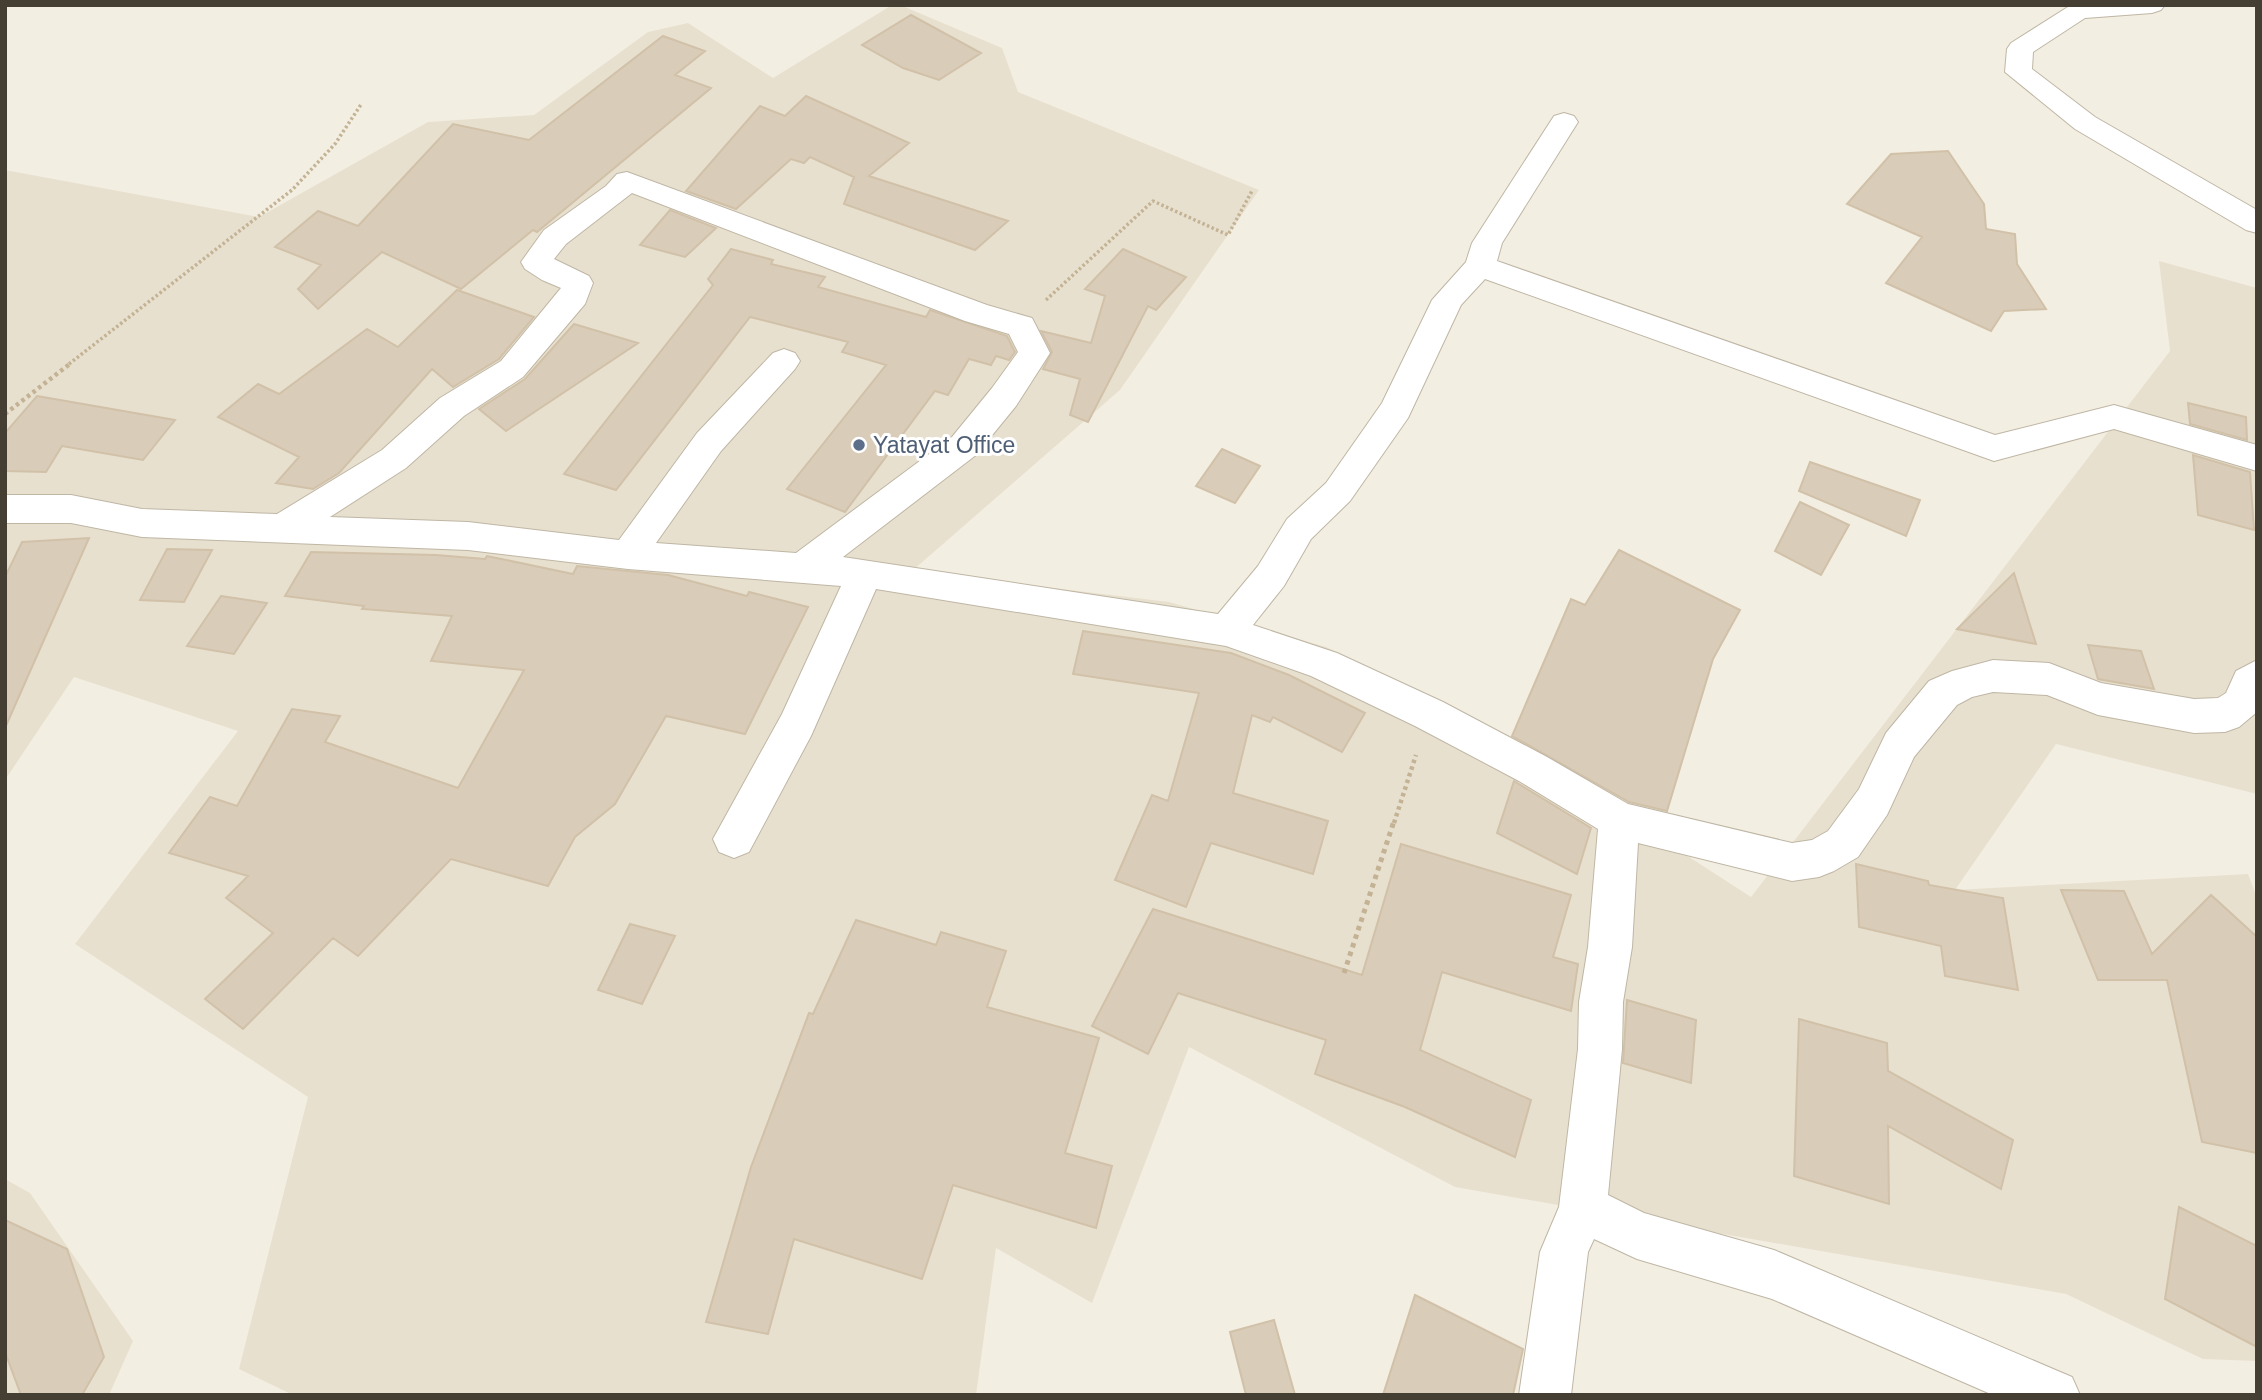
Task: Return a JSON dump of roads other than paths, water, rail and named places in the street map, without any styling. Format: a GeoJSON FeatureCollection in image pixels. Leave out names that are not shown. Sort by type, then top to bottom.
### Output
{"type":"FeatureCollection","features":[{"type":"Feature","properties":{"kind":"street"},"geometry":{"type":"LineString","coordinates":[[2152,5],[2079,11],[2020,49],[2018,72],[2085,123],[2257,223]]}},
{"type":"Feature","properties":{"kind":"street"},"geometry":{"type":"LineString","coordinates":[[1226,631],[1271,576],[1299,529],[1338,492],[1396,409],[1448,300],[1480,266],[1487,243],[1564,122]]}},
{"type":"Feature","properties":{"kind":"street"},"geometry":{"type":"LineString","coordinates":[[284,528],[394,458],[452,407],[512,369],[574,296],[578,283],[536,262],[555,237],[616,193],[627,181],[976,313],[1021,326],[1034,353],[1004,397],[964,446],[804,567]]}},
{"type":"Feature","properties":{"kind":"street"},"geometry":{"type":"LineString","coordinates":[[1480,266],[1994,448],[2115,417],[2257,458]]}},
{"type":"Feature","properties":{"kind":"street"},"geometry":{"type":"LineString","coordinates":[[628,555],[709,442],[784,361]]}},
{"type":"Feature","properties":{"kind":"street"},"geometry":{"type":"LineString","coordinates":[[5,509],[71,509],[142,523],[468,536],[628,555],[865,573],[1226,631],[1324,664],[1429,714],[1533,769],[1619,820],[1792,863],[1819,858],[1843,844],[1863,819],[1900,745],[1943,693],[1965,682],[1993,676],[2049,679],[2098,699],[2193,716],[2225,715],[2242,703],[2249,682],[2257,676]]}},
{"type":"Feature","properties":{"kind":"street"},"geometry":{"type":"LineString","coordinates":[[734,839],[797,724],[865,573]]}},
{"type":"Feature","properties":{"kind":"street"},"geometry":{"type":"LineString","coordinates":[[1545,1395],[1564,1252],[1583,1208],[1600,1049],[1601,1002],[1610,947],[1619,820]]}},
{"type":"Feature","properties":{"kind":"street"},"geometry":{"type":"LineString","coordinates":[[1583,1208],[1637,1235],[1774,1275],[2054,1395]]}},
{"type":"Feature","properties":{"kind":"place","name":"Yatayat Office"},"geometry":{"type":"Point","coordinates":[859,445]}}]}
